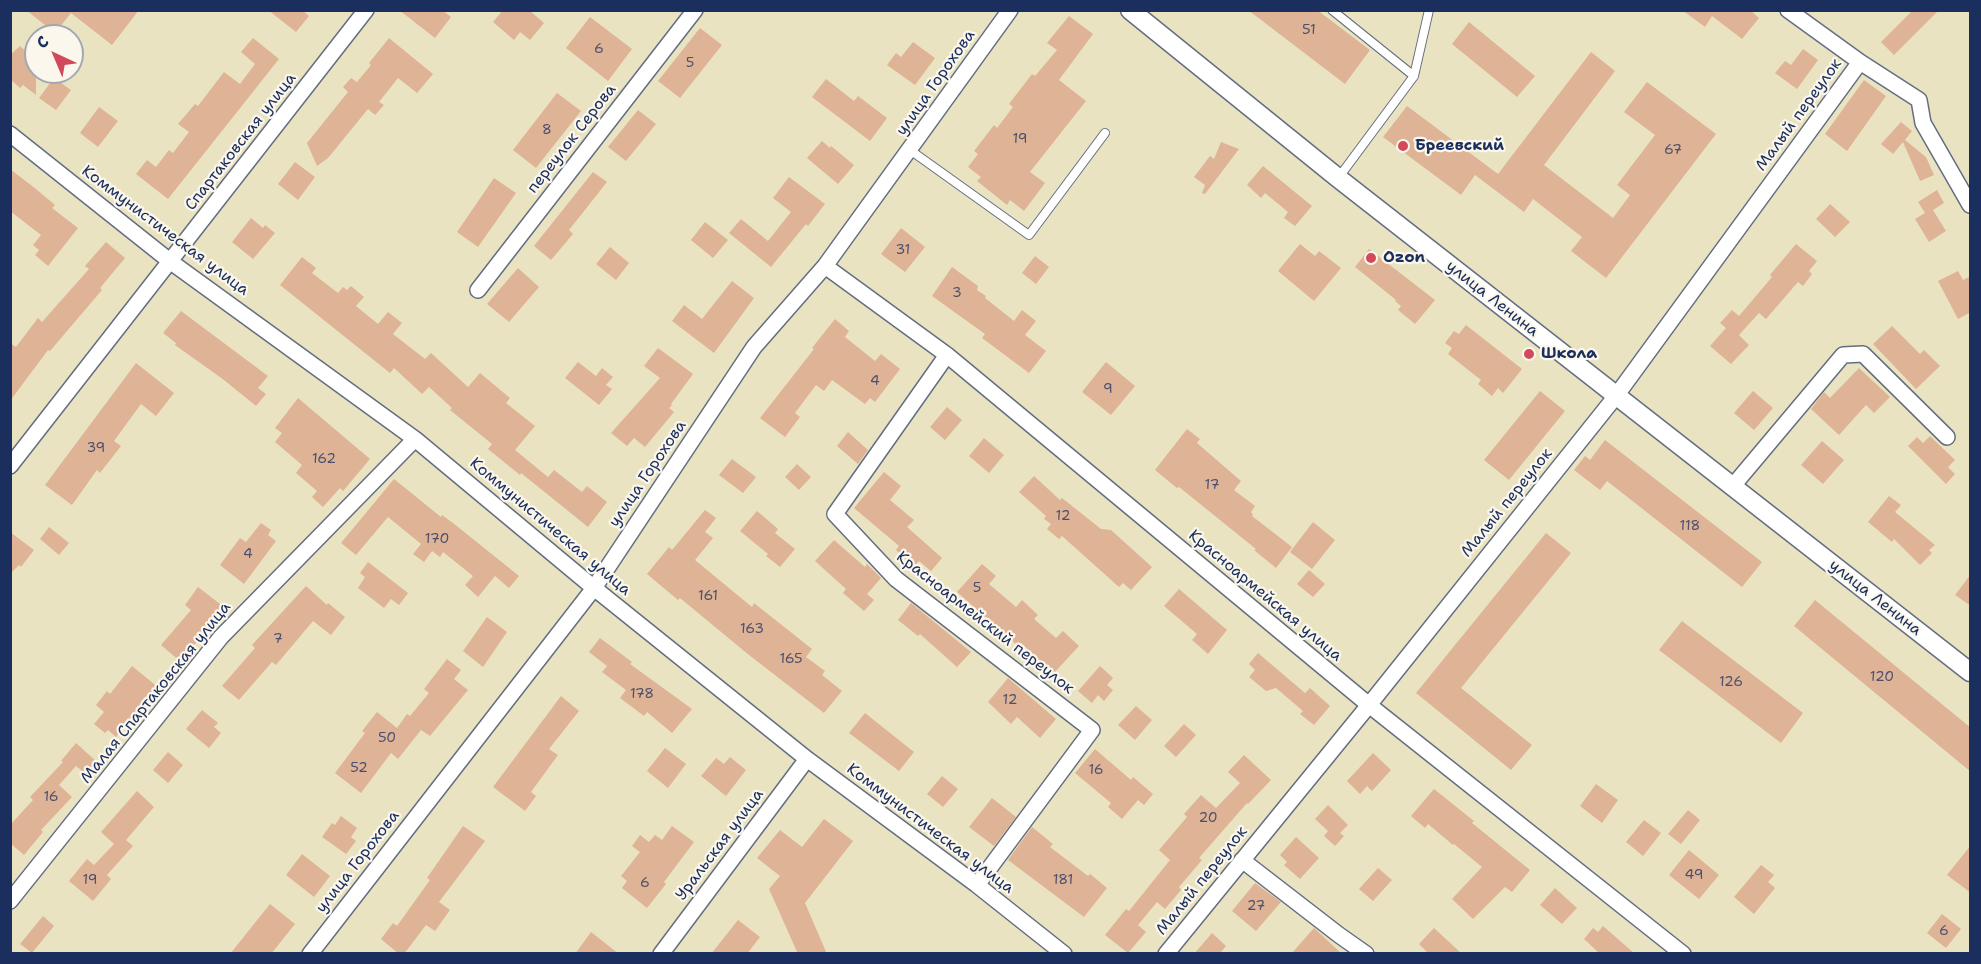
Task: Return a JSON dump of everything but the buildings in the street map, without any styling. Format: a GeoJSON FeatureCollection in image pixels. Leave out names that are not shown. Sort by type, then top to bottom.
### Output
{"type":"FeatureCollection","features":[{"type":"Feature","properties":{"kind":"street","name":"Спартаковская улица"},"geometry":{"type":"LineString","coordinates":[[10,466],[366,10]]}},
{"type":"Feature","properties":{"kind":"street","name":"переулок Серова"},"geometry":{"type":"LineString","coordinates":[[478,290],[695,10]]}},
{"type":"Feature","properties":{"kind":"street","name":"улица Горохова"},"geometry":{"type":"LineString","coordinates":[[310,954],[594,588],[754,348],[825,266],[1010,10]]}},
{"type":"Feature","properties":{"kind":"street","name":"улица Ленина"},"geometry":{"type":"LineString","coordinates":[[1130,10],[1338,178],[1971,672]]}},
{"type":"Feature","properties":{"kind":"street"},"geometry":{"type":"LineString","coordinates":[[1788,10],[1860,62],[1919,100],[1923,123],[1971,205]]}},
{"type":"Feature","properties":{"kind":"street","name":"Малый переулок"},"geometry":{"type":"LineString","coordinates":[[1166,954],[1616,396],[1860,62]]}},
{"type":"Feature","properties":{"kind":"street","name":"Коммунистическая улица"},"geometry":{"type":"LineString","coordinates":[[10,134],[171,262],[415,439],[594,588],[807,759],[977,885],[1064,954]]}},
{"type":"Feature","properties":{"kind":"street","name":"Красноармейская улица"},"geometry":{"type":"LineString","coordinates":[[825,266],[947,355],[1369,705],[1683,954]]}},
{"type":"Feature","properties":{"kind":"street"},"geometry":{"type":"LineString","coordinates":[[1732,487],[1843,356],[1863,354],[1947,437]]}},
{"type":"Feature","properties":{"kind":"street","name":"Красноармейский переулок"},"geometry":{"type":"LineString","coordinates":[[947,355],[835,514],[896,579],[1092,730],[977,885]]}},
{"type":"Feature","properties":{"kind":"street","name":"Малая Спартаковская улица"},"geometry":{"type":"LineString","coordinates":[[10,901],[221,637],[415,439]]}},
{"type":"Feature","properties":{"kind":"street","name":"Уральская улица"},"geometry":{"type":"LineString","coordinates":[[661,954],[807,759]]}},
{"type":"Feature","properties":{"kind":"street"},"geometry":{"type":"LineString","coordinates":[[1242,860],[1366,954]]}},
{"type":"Feature","properties":{"kind":"lane"},"geometry":{"type":"LineString","coordinates":[[1332,10],[1414,75]]}},
{"type":"Feature","properties":{"kind":"lane"},"geometry":{"type":"LineString","coordinates":[[1338,178],[1414,75],[1429,10]]}},
{"type":"Feature","properties":{"kind":"lane"},"geometry":{"type":"LineString","coordinates":[[910,150],[1029,235],[1105,133]]}},
{"type":"Feature","properties":{"kind":"place","name":"Бреевский"},"geometry":{"type":"Point","coordinates":[1403,146]}},
{"type":"Feature","properties":{"kind":"place","name":"Ozon"},"geometry":{"type":"Point","coordinates":[1371,258]}},
{"type":"Feature","properties":{"kind":"place","name":"Школа"},"geometry":{"type":"Point","coordinates":[1529,354]}}]}
